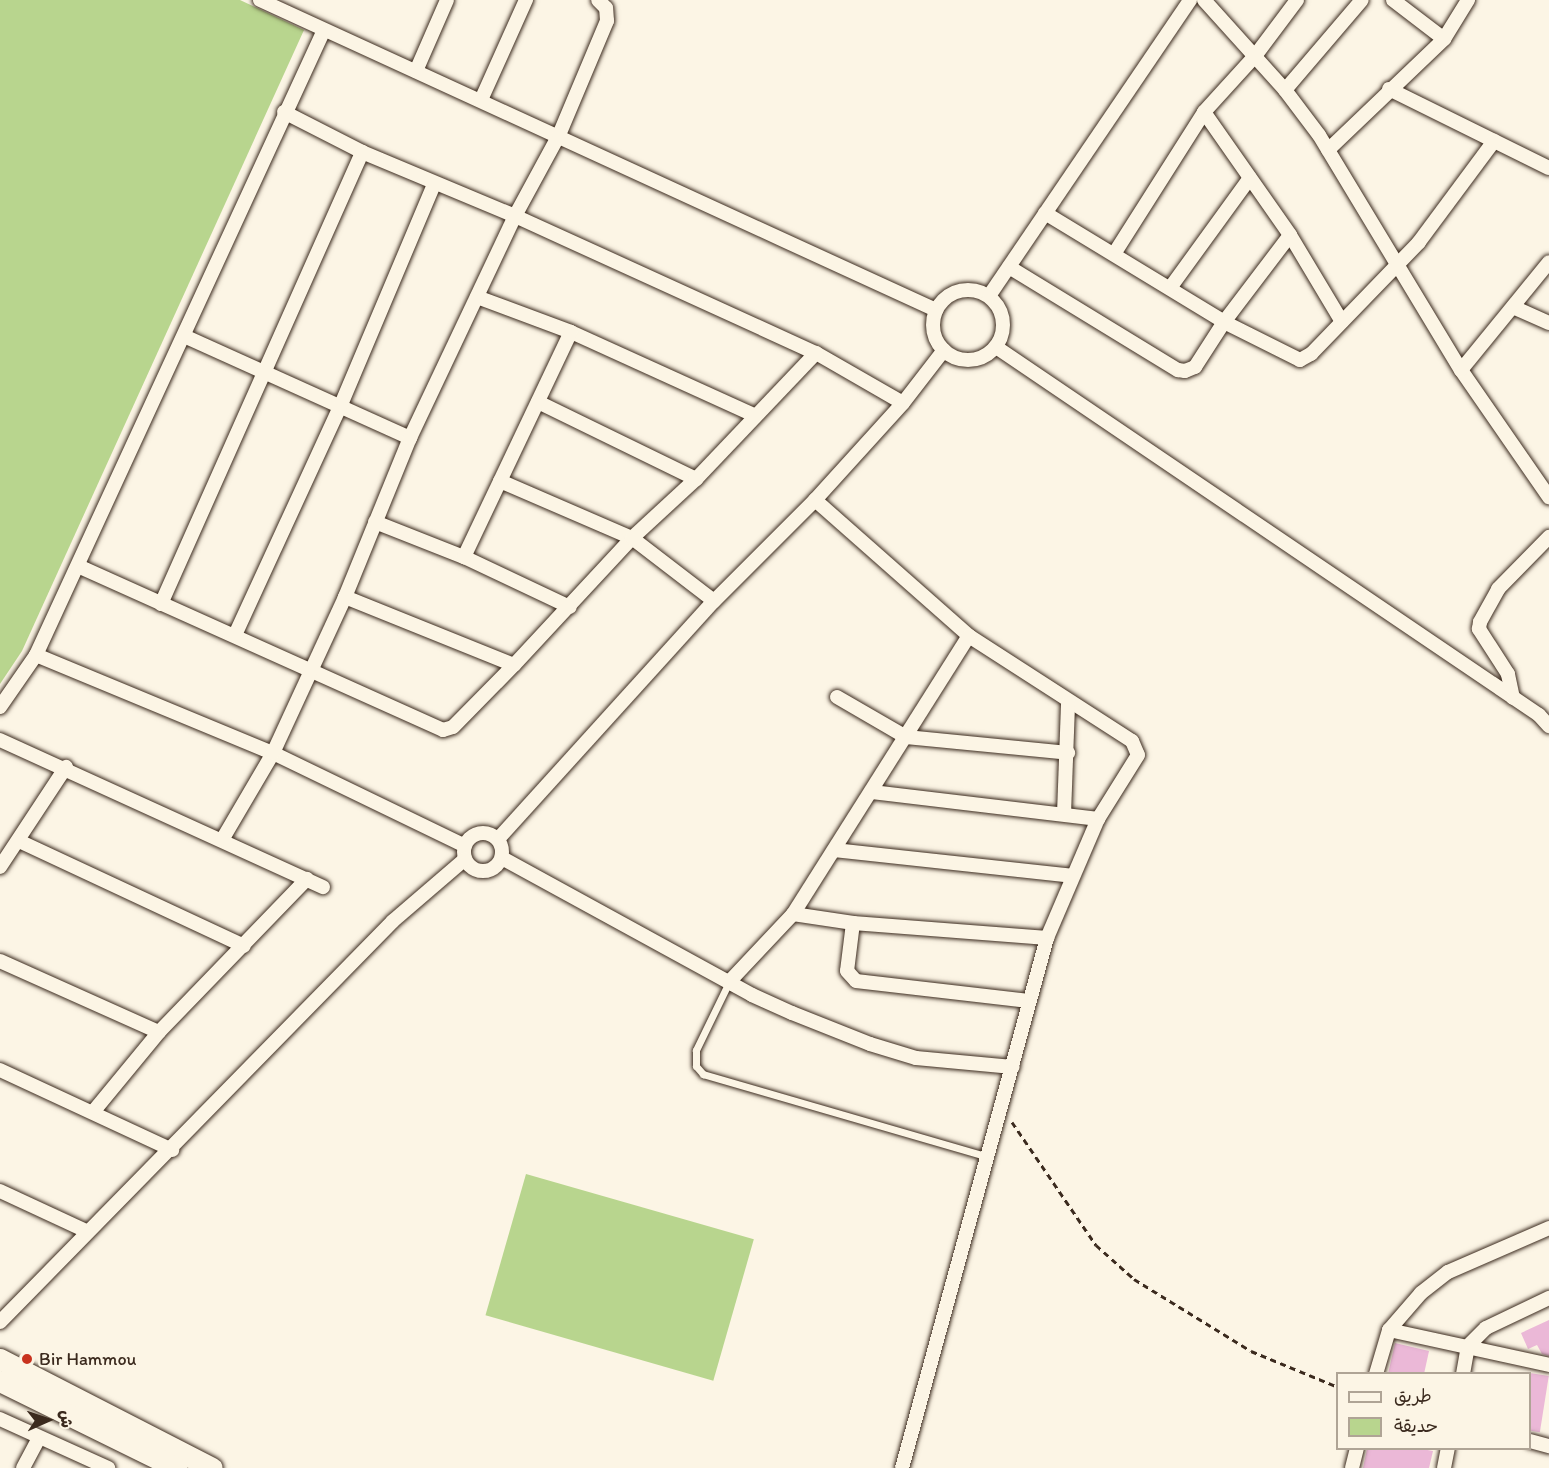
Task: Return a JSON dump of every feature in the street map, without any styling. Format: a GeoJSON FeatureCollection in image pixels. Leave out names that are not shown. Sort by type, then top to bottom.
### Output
{"type":"FeatureCollection","features":[{"type":"Feature","properties":{"kind":"main road"},"geometry":{"type":"LineString","coordinates":[[0,1359],[212,1468]]}},
{"type":"Feature","properties":{"kind":"main road"},"geometry":{"type":"LineString","coordinates":[[0,1381],[177,1468]]}},
{"type":"Feature","properties":{"kind":"street"},"geometry":{"type":"LineString","coordinates":[[260,0],[286,5],[324,30],[559,135],[936,310]]}},
{"type":"Feature","properties":{"kind":"street"},"geometry":{"type":"LineString","coordinates":[[416,71],[447,0]]}},
{"type":"Feature","properties":{"kind":"street"},"geometry":{"type":"LineString","coordinates":[[481,100],[526,0]]}},
{"type":"Feature","properties":{"kind":"street"},"geometry":{"type":"LineString","coordinates":[[222,840],[273,753],[345,597],[410,438],[514,216],[559,135],[607,21],[606,8],[598,0]]}},
{"type":"Feature","properties":{"kind":"street"},"geometry":{"type":"LineString","coordinates":[[989,296],[1190,0]]}},
{"type":"Feature","properties":{"kind":"street"},"geometry":{"type":"LineString","coordinates":[[1204,0],[1285,90],[1328,150],[1461,370],[1549,497]]}},
{"type":"Feature","properties":{"kind":"street"},"geometry":{"type":"LineString","coordinates":[[1114,254],[1204,112],[1255,56],[1297,0]]}},
{"type":"Feature","properties":{"kind":"street"},"geometry":{"type":"LineString","coordinates":[[1285,90],[1362,0]]}},
{"type":"Feature","properties":{"kind":"street"},"geometry":{"type":"LineString","coordinates":[[1393,0],[1444,39]]}},
{"type":"Feature","properties":{"kind":"street"},"geometry":{"type":"LineString","coordinates":[[1328,150],[1389,89],[1444,39],[1468,0]]}},
{"type":"Feature","properties":{"kind":"street"},"geometry":{"type":"LineString","coordinates":[[0,707],[36,655],[184,336],[284,112],[324,30]]}},
{"type":"Feature","properties":{"kind":"street"},"geometry":{"type":"LineString","coordinates":[[1389,89],[1549,168]]}},
{"type":"Feature","properties":{"kind":"street"},"geometry":{"type":"LineString","coordinates":[[284,112],[362,152],[514,216],[816,353],[903,404]]}},
{"type":"Feature","properties":{"kind":"street"},"geometry":{"type":"LineString","coordinates":[[1204,112],[1290,235],[1342,322]]}},
{"type":"Feature","properties":{"kind":"street"},"geometry":{"type":"LineString","coordinates":[[1045,213],[1224,322],[1291,358],[1300,360],[1311,354],[1397,265],[1494,141]]}},
{"type":"Feature","properties":{"kind":"street"},"geometry":{"type":"LineString","coordinates":[[161,604],[362,152]]}},
{"type":"Feature","properties":{"kind":"street"},"geometry":{"type":"LineString","coordinates":[[1170,288],[1250,178]]}},
{"type":"Feature","properties":{"kind":"street"},"geometry":{"type":"LineString","coordinates":[[235,635],[340,407],[434,184]]}},
{"type":"Feature","properties":{"kind":"street"},"geometry":{"type":"LineString","coordinates":[[1009,267],[1178,370],[1194,367],[1224,322],[1290,235]]}},
{"type":"Feature","properties":{"kind":"street"},"geometry":{"type":"LineString","coordinates":[[1461,370],[1549,262]]}},
{"type":"Feature","properties":{"kind":"street"},"geometry":{"type":"LineString","coordinates":[[959,291],[989,296],[1002,314],[1003,326],[996,347],[987,355],[965,360],[944,351],[933,332],[936,310],[942,301],[959,291]]}},
{"type":"Feature","properties":{"kind":"street"},"geometry":{"type":"LineString","coordinates":[[477,297],[571,332],[754,415]]}},
{"type":"Feature","properties":{"kind":"street"},"geometry":{"type":"LineString","coordinates":[[1513,307],[1549,323]]}},
{"type":"Feature","properties":{"kind":"street"},"geometry":{"type":"LineString","coordinates":[[465,557],[571,332]]}},
{"type":"Feature","properties":{"kind":"street"},"geometry":{"type":"LineString","coordinates":[[184,336],[410,438]]}},
{"type":"Feature","properties":{"kind":"street"},"geometry":{"type":"LineString","coordinates":[[996,347],[1513,698],[1544,712],[1549,726]]}},
{"type":"Feature","properties":{"kind":"street"},"geometry":{"type":"LineString","coordinates":[[498,839],[714,602],[815,500],[903,404],[944,351]]}},
{"type":"Feature","properties":{"kind":"street"},"geometry":{"type":"LineString","coordinates":[[78,566],[443,730],[453,726],[514,665],[632,538],[696,478],[816,353]]}},
{"type":"Feature","properties":{"kind":"street"},"geometry":{"type":"LineString","coordinates":[[538,402],[696,478]]}},
{"type":"Feature","properties":{"kind":"street"},"geometry":{"type":"LineString","coordinates":[[500,481],[632,538],[714,602]]}},
{"type":"Feature","properties":{"kind":"street"},"geometry":{"type":"LineString","coordinates":[[815,500],[969,636],[1137,747],[1135,765],[1098,819],[1047,938],[990,1157],[902,1468]]}},
{"type":"Feature","properties":{"kind":"street"},"geometry":{"type":"LineString","coordinates":[[375,522],[465,557],[570,607]]}},
{"type":"Feature","properties":{"kind":"street"},"geometry":{"type":"LineString","coordinates":[[1513,698],[1508,674],[1479,629],[1480,622],[1498,589],[1549,537]]}},
{"type":"Feature","properties":{"kind":"street"},"geometry":{"type":"LineString","coordinates":[[345,597],[514,665]]}},
{"type":"Feature","properties":{"kind":"street"},"geometry":{"type":"LineString","coordinates":[[729,982],[793,914],[969,636]]}},
{"type":"Feature","properties":{"kind":"street"},"geometry":{"type":"LineString","coordinates":[[36,655],[273,753],[465,853],[474,869],[487,871],[502,858]]}},
{"type":"Feature","properties":{"kind":"street"},"geometry":{"type":"LineString","coordinates":[[837,697],[906,737],[1068,753]]}},
{"type":"Feature","properties":{"kind":"street"},"geometry":{"type":"LineString","coordinates":[[1064,814],[1068,753],[1068,703]]}},
{"type":"Feature","properties":{"kind":"street"},"geometry":{"type":"LineString","coordinates":[[0,740],[66,767],[322,887]]}},
{"type":"Feature","properties":{"kind":"street"},"geometry":{"type":"LineString","coordinates":[[0,867],[66,767]]}},
{"type":"Feature","properties":{"kind":"street"},"geometry":{"type":"LineString","coordinates":[[872,792],[1098,819]]}},
{"type":"Feature","properties":{"kind":"street"},"geometry":{"type":"LineString","coordinates":[[2,1318],[86,1232],[172,1150],[393,921],[465,853],[479,833],[498,839]]}},
{"type":"Feature","properties":{"kind":"street"},"geometry":{"type":"LineString","coordinates":[[498,839],[502,858],[729,982],[870,1044],[944,1063],[1013,1067]]}},
{"type":"Feature","properties":{"kind":"street"},"geometry":{"type":"LineString","coordinates":[[19,841],[244,945]]}},
{"type":"Feature","properties":{"kind":"street"},"geometry":{"type":"LineString","coordinates":[[834,850],[1072,876]]}},
{"type":"Feature","properties":{"kind":"street"},"geometry":{"type":"LineString","coordinates":[[93,1112],[159,1032],[307,879]]}},
{"type":"Feature","properties":{"kind":"street"},"geometry":{"type":"LineString","coordinates":[[793,914],[853,923],[1047,938]]}},
{"type":"Feature","properties":{"kind":"street"},"geometry":{"type":"LineString","coordinates":[[853,923],[847,971],[856,981],[1029,1001]]}},
{"type":"Feature","properties":{"kind":"street"},"geometry":{"type":"LineString","coordinates":[[0,962],[159,1032]]}},
{"type":"Feature","properties":{"kind":"street"},"geometry":{"type":"LineString","coordinates":[[0,1070],[172,1150]]}},
{"type":"Feature","properties":{"kind":"street"},"geometry":{"type":"LineString","coordinates":[[0,1191],[86,1232]]}},
{"type":"Feature","properties":{"kind":"street"},"geometry":{"type":"LineString","coordinates":[[1377,1372],[1389,1330],[1421,1293],[1448,1272],[1549,1228]]}},
{"type":"Feature","properties":{"kind":"street"},"geometry":{"type":"LineString","coordinates":[[1463,1372],[1468,1346],[1486,1328],[1549,1298]]}},
{"type":"Feature","properties":{"kind":"street"},"geometry":{"type":"LineString","coordinates":[[1389,1330],[1549,1365]]}},
{"type":"Feature","properties":{"kind":"street"},"geometry":{"type":"LineString","coordinates":[[0,1419],[108,1468]]}},
{"type":"Feature","properties":{"kind":"street"},"geometry":{"type":"LineString","coordinates":[[23,1468],[39,1438]]}},
{"type":"Feature","properties":{"kind":"street"},"geometry":{"type":"LineString","coordinates":[[1531,1442],[1549,1446]]}},
{"type":"Feature","properties":{"kind":"street"},"geometry":{"type":"LineString","coordinates":[[1352,1468],[1357,1450]]}},
{"type":"Feature","properties":{"kind":"street"},"geometry":{"type":"LineString","coordinates":[[1444,1468],[1448,1450]]}},
{"type":"Feature","properties":{"kind":"lane"},"geometry":{"type":"LineString","coordinates":[[729,982],[696,1050],[696,1066],[703,1074],[990,1157]]}},
{"type":"Feature","properties":{"kind":"path"},"geometry":{"type":"LineString","coordinates":[[1002,1108],[1096,1245],[1134,1279],[1251,1351],[1336,1386]]}},
{"type":"Feature","properties":{"kind":"green space"},"geometry":{"type":"Polygon","coordinates":[[[0,0],[240,0],[304,30],[22,651],[0,684],[0,0]]]}},
{"type":"Feature","properties":{"kind":"green space"},"geometry":{"type":"Polygon","coordinates":[[[526,1174],[754,1239],[713,1381],[485,1315],[526,1174]]]}},
{"type":"Feature","properties":{"kind":"building"},"geometry":{"type":"Polygon","coordinates":[[[1549,1320],[1549,1356],[1542,1354],[1537,1345],[1528,1349],[1521,1333],[1549,1320]]]}},
{"type":"Feature","properties":{"kind":"building"},"geometry":{"type":"Polygon","coordinates":[[[1395,1343],[1429,1351],[1424,1372],[1388,1372],[1395,1343]]]}},
{"type":"Feature","properties":{"kind":"building"},"geometry":{"type":"Polygon","coordinates":[[[1531,1373],[1549,1376],[1540,1432],[1531,1431],[1531,1373]]]}},
{"type":"Feature","properties":{"kind":"building"},"geometry":{"type":"Polygon","coordinates":[[[1367,1450],[1433,1451],[1429,1468],[1363,1468],[1367,1450]]]}},
{"type":"Feature","properties":{"kind":"place","name":"Bir Hammou"},"geometry":{"type":"Point","coordinates":[27,1359]}}]}
